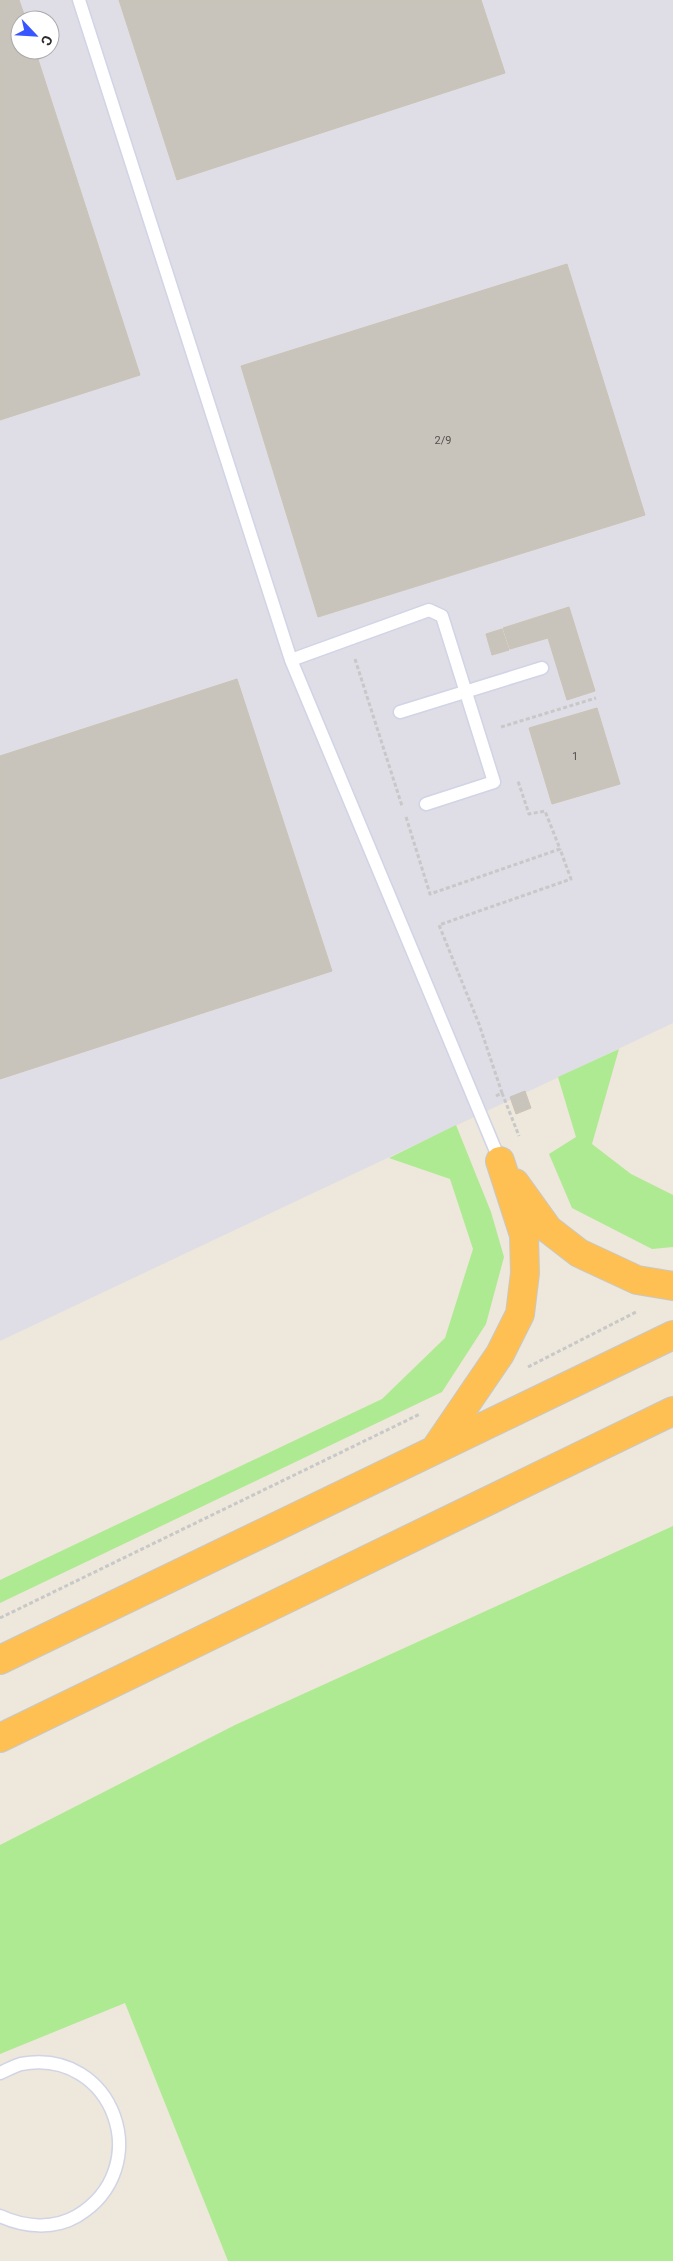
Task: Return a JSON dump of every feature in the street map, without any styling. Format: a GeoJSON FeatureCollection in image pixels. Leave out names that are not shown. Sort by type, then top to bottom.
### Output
{"type":"FeatureCollection","features":[{"type":"Feature","properties":{"kind":"highway"},"geometry":{"type":"LineString","coordinates":[[500,1161],[548,1229],[579,1253],[637,1280],[669,1285]]}},
{"type":"Feature","properties":{"kind":"highway"},"geometry":{"type":"LineString","coordinates":[[436,1449],[495,1362],[520,1314],[525,1273],[524,1235],[500,1161]]}},
{"type":"Feature","properties":{"kind":"highway"},"geometry":{"type":"LineString","coordinates":[[0,1660],[673,1335]]}},
{"type":"Feature","properties":{"kind":"highway"},"geometry":{"type":"LineString","coordinates":[[0,1738],[673,1411]]}},
{"type":"Feature","properties":{"kind":"lane"},"geometry":{"type":"LineString","coordinates":[[79,0],[291,660],[500,1161]]}},
{"type":"Feature","properties":{"kind":"lane"},"geometry":{"type":"LineString","coordinates":[[291,660],[429,610],[442,616],[494,782],[426,804]]}},
{"type":"Feature","properties":{"kind":"lane"},"geometry":{"type":"LineString","coordinates":[[400,712],[542,668]]}},
{"type":"Feature","properties":{"kind":"lane"},"geometry":{"type":"LineString","coordinates":[[0,2073],[20,2064],[48,2063],[74,2070],[96,2086],[112,2108],[120,2135],[118,2162],[108,2187],[91,2208],[68,2221],[42,2226],[15,2223],[0,2216]]}},
{"type":"Feature","properties":{"kind":"path"},"geometry":{"type":"LineString","coordinates":[[501,727],[504,736]]}},
{"type":"Feature","properties":{"kind":"path"},"geometry":{"type":"LineString","coordinates":[[518,780],[529,814],[545,811],[571,879],[439,925],[479,1024],[522,1145]]}},
{"type":"Feature","properties":{"kind":"path"},"geometry":{"type":"LineString","coordinates":[[430,894],[560,849]]}},
{"type":"Feature","properties":{"kind":"path"},"geometry":{"type":"LineString","coordinates":[[476,1104],[502,1093]]}},
{"type":"Feature","properties":{"kind":"path"},"geometry":{"type":"LineString","coordinates":[[495,1362],[518,1372],[661,1300],[669,1285]]}},
{"type":"Feature","properties":{"kind":"path"},"geometry":{"type":"LineString","coordinates":[[0,1618],[425,1412]]}},
{"type":"Feature","properties":{"kind":"shaded area"},"geometry":{"type":"Polygon","coordinates":[[[0,0],[673,0],[673,1023],[0,1341],[0,0]]]}},
{"type":"Feature","properties":{"kind":"green space"},"geometry":{"type":"Polygon","coordinates":[[[619,1049],[592,1144],[631,1174],[673,1195],[673,1247],[652,1249],[572,1208],[549,1154],[576,1137],[558,1077],[619,1049]]]}},
{"type":"Feature","properties":{"kind":"green space"},"geometry":{"type":"Polygon","coordinates":[[[456,1125],[491,1212],[504,1257],[486,1324],[442,1392],[0,1603],[0,1580],[382,1399],[445,1338],[473,1249],[450,1179],[389,1158],[456,1125]]]}},
{"type":"Feature","properties":{"kind":"green space"},"geometry":{"type":"Polygon","coordinates":[[[673,1526],[673,2261],[228,2261],[125,2003],[0,2054],[0,1845],[235,1725],[673,1526]]]}},
{"type":"Feature","properties":{"kind":"building"},"geometry":{"type":"Polygon","coordinates":[[[0,0],[19,0],[22,10],[10,10],[10,60],[38,60],[140,375],[0,420],[0,0]]]}},
{"type":"Feature","properties":{"kind":"building"},"geometry":{"type":"Polygon","coordinates":[[[119,0],[481,0],[505,73],[177,180],[119,0]]]}},
{"type":"Feature","properties":{"kind":"building"},"geometry":{"type":"Polygon","coordinates":[[[567,264],[645,515],[318,617],[241,366],[567,264]]]}},
{"type":"Feature","properties":{"kind":"building"},"geometry":{"type":"Polygon","coordinates":[[[569,607],[595,691],[567,700],[548,638],[510,649],[503,628],[569,607]]]}},
{"type":"Feature","properties":{"kind":"building"},"geometry":{"type":"Polygon","coordinates":[[[502,629],[509,650],[492,655],[486,634],[502,629]]]}},
{"type":"Feature","properties":{"kind":"building"},"geometry":{"type":"Polygon","coordinates":[[[237,679],[332,971],[0,1079],[0,756],[237,679]]]}},
{"type":"Feature","properties":{"kind":"building"},"geometry":{"type":"Polygon","coordinates":[[[597,708],[620,784],[552,804],[529,728],[597,708]]]}},
{"type":"Feature","properties":{"kind":"building"},"geometry":{"type":"Polygon","coordinates":[[[525,1091],[531,1108],[516,1114],[510,1097],[525,1091]]]}}]}
